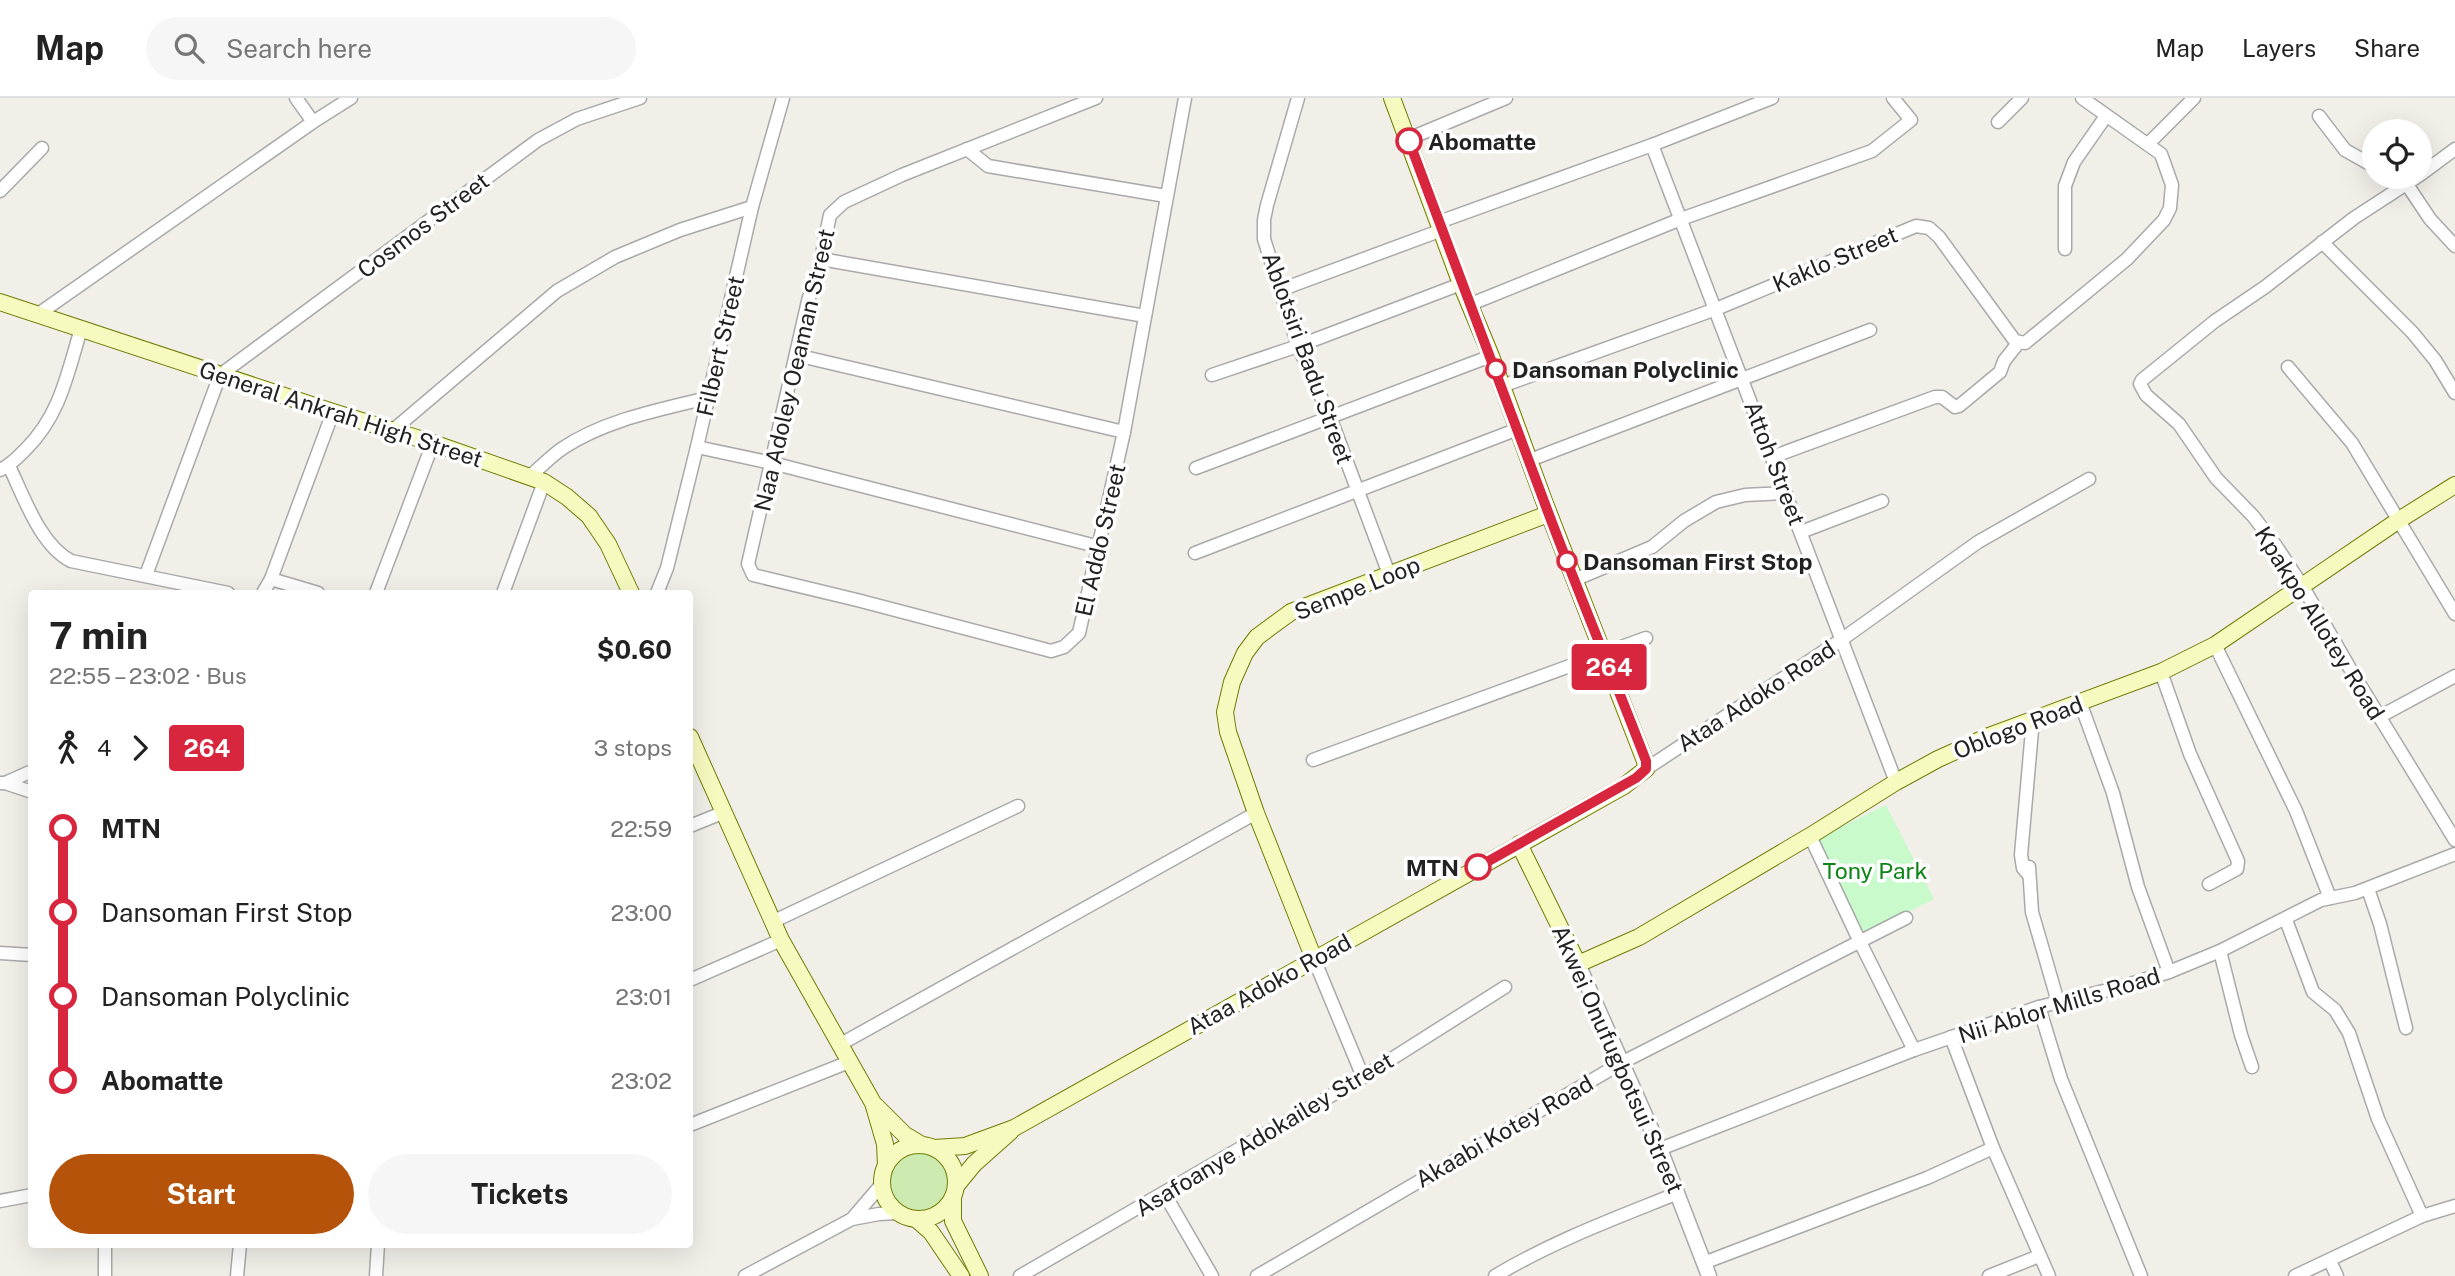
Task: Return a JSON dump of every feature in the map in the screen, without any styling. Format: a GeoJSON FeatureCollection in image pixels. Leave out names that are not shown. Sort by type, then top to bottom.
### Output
{"type":"FeatureCollection","features":[{"type":"Feature","properties":{"kind":"main road"},"geometry":{"type":"LineString","coordinates":[[1392,98],[1461,284],[1491,356],[1548,514],[1646,761],[1646,769]]}},
{"type":"Feature","properties":{"kind":"main road","name":"General Ankrah High Street"},"geometry":{"type":"LineString","coordinates":[[0,302],[537,479],[568,498],[589,516],[608,544],[630,590]]}},
{"type":"Feature","properties":{"kind":"main road","name":"Oblogo Road"},"geometry":{"type":"LineString","coordinates":[[1578,964],[1639,937],[1896,782],[1963,747],[2161,672],[2214,645],[2455,485]]}},
{"type":"Feature","properties":{"kind":"main road","name":"Sempe Loop"},"geometry":{"type":"LineString","coordinates":[[1314,959],[1255,813],[1228,732],[1225,712],[1232,682],[1245,653],[1257,637],[1291,612],[1548,514]]}},
{"type":"Feature","properties":{"kind":"main road"},"geometry":{"type":"LineString","coordinates":[[693,744],[781,940],[873,1103],[885,1144],[886,1165],[882,1184],[887,1203],[898,1213],[916,1219],[927,1219],[947,1207],[954,1192]]}},
{"type":"Feature","properties":{"kind":"main road","name":"Ataa Adoko Road"},"geometry":{"type":"LineString","coordinates":[[928,1147],[965,1146],[1014,1128],[1624,786],[1646,769]]}},
{"type":"Feature","properties":{"kind":"main road","name":"Akwei Onufugbotsui Street"},"geometry":{"type":"LineString","coordinates":[[1519,844],[1578,964]]}},
{"type":"Feature","properties":{"kind":"main road"},"geometry":{"type":"LineString","coordinates":[[873,1103],[905,1135],[943,1155],[951,1164],[955,1175],[953,1221],[980,1276]]}},
{"type":"Feature","properties":{"kind":"main road","name":"Ataa Adoko Road"},"geometry":{"type":"LineString","coordinates":[[954,1192],[974,1164],[1014,1128]]}},
{"type":"Feature","properties":{"kind":"main road"},"geometry":{"type":"LineString","coordinates":[[886,1165],[899,1151],[910,1146],[928,1147]]}},
{"type":"Feature","properties":{"kind":"main road"},"geometry":{"type":"LineString","coordinates":[[916,1219],[932,1232],[961,1276]]}},
{"type":"Feature","properties":{"kind":"street"},"geometry":{"type":"LineString","coordinates":[[296,98],[313,122]]}},
{"type":"Feature","properties":{"kind":"street"},"geometry":{"type":"LineString","coordinates":[[37,315],[351,98]]}},
{"type":"Feature","properties":{"kind":"street","name":"Cosmos Street"},"geometry":{"type":"LineString","coordinates":[[220,375],[538,140],[577,119],[640,98]]}},
{"type":"Feature","properties":{"kind":"street","name":"Filbert Street"},"geometry":{"type":"LineString","coordinates":[[658,590],[667,568],[697,447],[751,207],[783,98]]}},
{"type":"Feature","properties":{"kind":"street","name":"Naa Adoley Oeaman Street"},"geometry":{"type":"LineString","coordinates":[[748,564],[830,215],[844,202],[902,175],[1096,98]]}},
{"type":"Feature","properties":{"kind":"street","name":"El Addo Street"},"geometry":{"type":"LineString","coordinates":[[748,564],[753,575],[760,578],[1051,651],[1064,647],[1079,633],[1124,432],[1185,98]]}},
{"type":"Feature","properties":{"kind":"street","name":"Ablotsiri Badu Street"},"geometry":{"type":"LineString","coordinates":[[1298,98],[1264,219],[1264,239],[1298,346],[1330,417],[1389,574]]}},
{"type":"Feature","properties":{"kind":"street"},"geometry":{"type":"LineString","coordinates":[[1408,139],[1506,98]]}},
{"type":"Feature","properties":{"kind":"street"},"geometry":{"type":"LineString","coordinates":[[1280,290],[1772,98]]}},
{"type":"Feature","properties":{"kind":"street"},"geometry":{"type":"LineString","coordinates":[[1471,304],[1681,219],[1872,151],[1911,120],[1893,98]]}},
{"type":"Feature","properties":{"kind":"street"},"geometry":{"type":"LineString","coordinates":[[1998,122],[2022,98]]}},
{"type":"Feature","properties":{"kind":"street"},"geometry":{"type":"LineString","coordinates":[[1772,457],[1934,397],[1942,397],[1952,406],[1959,405],[2000,372],[2004,361],[2018,342],[2032,338],[2100,283],[2164,220],[2170,208],[2172,185],[2161,154],[2082,98]]}},
{"type":"Feature","properties":{"kind":"street"},"geometry":{"type":"LineString","coordinates":[[2148,144],[2194,98]]}},
{"type":"Feature","properties":{"kind":"street"},"geometry":{"type":"LineString","coordinates":[[2064,249],[2067,179],[2074,162],[2106,116]]}},
{"type":"Feature","properties":{"kind":"street"},"geometry":{"type":"LineString","coordinates":[[2319,116],[2345,150],[2362,160]]}},
{"type":"Feature","properties":{"kind":"street","name":"Attoh Street"},"geometry":{"type":"LineString","coordinates":[[1652,145],[1896,782]]}},
{"type":"Feature","properties":{"kind":"street"},"geometry":{"type":"LineString","coordinates":[[0,191],[42,148]]}},
{"type":"Feature","properties":{"kind":"street"},"geometry":{"type":"LineString","coordinates":[[967,149],[988,166],[1166,196]]}},
{"type":"Feature","properties":{"kind":"street"},"geometry":{"type":"LineString","coordinates":[[2432,165],[2455,149]]}},
{"type":"Feature","properties":{"kind":"street"},"geometry":{"type":"LineString","coordinates":[[2397,189],[2322,242],[2412,332],[2435,360],[2455,393]]}},
{"type":"Feature","properties":{"kind":"street"},"geometry":{"type":"LineString","coordinates":[[2418,189],[2430,219],[2455,246]]}},
{"type":"Feature","properties":{"kind":"street"},"geometry":{"type":"LineString","coordinates":[[392,431],[557,291],[615,257],[680,230],[751,207]]}},
{"type":"Feature","properties":{"kind":"street","name":"Kaklo Street"},"geometry":{"type":"LineString","coordinates":[[1502,386],[1716,309],[1916,226],[1929,228],[1939,237],[1977,291],[2018,342]]}},
{"type":"Feature","properties":{"kind":"street","name":"Kpakpo Allotey Road"},"geometry":{"type":"LineString","coordinates":[[2322,242],[2179,349],[2142,380],[2141,388],[2179,424],[2216,478],[2253,516],[2303,587],[2455,839]]}},
{"type":"Feature","properties":{"kind":"street"},"geometry":{"type":"LineString","coordinates":[[821,259],[1145,316]]}},
{"type":"Feature","properties":{"kind":"street"},"geometry":{"type":"LineString","coordinates":[[1212,375],[1298,346],[1461,284]]}},
{"type":"Feature","properties":{"kind":"street"},"geometry":{"type":"LineString","coordinates":[[81,329],[58,406],[41,433],[4,468],[49,543],[59,554],[71,561],[214,590]]}},
{"type":"Feature","properties":{"kind":"street"},"geometry":{"type":"LineString","coordinates":[[1530,460],[1870,330]]}},
{"type":"Feature","properties":{"kind":"street"},"geometry":{"type":"LineString","coordinates":[[796,355],[1124,432]]}},
{"type":"Feature","properties":{"kind":"street"},"geometry":{"type":"LineString","coordinates":[[1196,468],[1491,356]]}},
{"type":"Feature","properties":{"kind":"street"},"geometry":{"type":"LineString","coordinates":[[2288,367],[2352,443],[2455,614]]}},
{"type":"Feature","properties":{"kind":"street"},"geometry":{"type":"LineString","coordinates":[[146,575],[220,375]]}},
{"type":"Feature","properties":{"kind":"street"},"geometry":{"type":"LineString","coordinates":[[504,590],[537,479],[563,447],[643,414],[707,398]]}},
{"type":"Feature","properties":{"kind":"street"},"geometry":{"type":"LineString","coordinates":[[265,590],[333,412]]}},
{"type":"Feature","properties":{"kind":"street"},"geometry":{"type":"LineString","coordinates":[[1195,553],[1518,429]]}},
{"type":"Feature","properties":{"kind":"street"},"geometry":{"type":"LineString","coordinates":[[377,590],[433,443]]}},
{"type":"Feature","properties":{"kind":"street"},"geometry":{"type":"LineString","coordinates":[[697,447],[772,463],[1100,547]]}},
{"type":"Feature","properties":{"kind":"street","name":"Ataa Adoko Road"},"geometry":{"type":"LineString","coordinates":[[1646,769],[1841,640],[1978,542],[2090,479]]}},
{"type":"Feature","properties":{"kind":"street"},"geometry":{"type":"LineString","coordinates":[[1574,580],[1652,547],[1684,521],[1716,502],[1745,495],[1786,493]]}},
{"type":"Feature","properties":{"kind":"street"},"geometry":{"type":"LineString","coordinates":[[1801,532],[1882,501]]}},
{"type":"Feature","properties":{"kind":"street"},"geometry":{"type":"LineString","coordinates":[[271,579],[308,590]]}},
{"type":"Feature","properties":{"kind":"street"},"geometry":{"type":"LineString","coordinates":[[1312,760],[1646,638]]}},
{"type":"Feature","properties":{"kind":"street"},"geometry":{"type":"LineString","coordinates":[[2214,645],[2296,811],[2330,898]]}},
{"type":"Feature","properties":{"kind":"street"},"geometry":{"type":"LineString","coordinates":[[2161,672],[2190,754],[2238,861],[2237,869],[2209,884]]}},
{"type":"Feature","properties":{"kind":"street"},"geometry":{"type":"LineString","coordinates":[[2379,717],[2455,676]]}},
{"type":"Feature","properties":{"kind":"street"},"geometry":{"type":"LineString","coordinates":[[2080,702],[2113,793],[2138,887],[2169,972]]}},
{"type":"Feature","properties":{"kind":"street"},"geometry":{"type":"LineString","coordinates":[[2033,719],[2021,855],[2023,868],[2029,868],[2037,936],[2057,1002]]}},
{"type":"Feature","properties":{"kind":"street"},"geometry":{"type":"LineString","coordinates":[[3,783],[28,773]]}},
{"type":"Feature","properties":{"kind":"street"},"geometry":{"type":"LineString","coordinates":[[3,783],[28,791]]}},
{"type":"Feature","properties":{"kind":"street"},"geometry":{"type":"LineString","coordinates":[[772,922],[1018,806]]}},
{"type":"Feature","properties":{"kind":"street"},"geometry":{"type":"LineString","coordinates":[[693,825],[722,813]]}},
{"type":"Feature","properties":{"kind":"street"},"geometry":{"type":"LineString","coordinates":[[839,1045],[1255,813]]}},
{"type":"Feature","properties":{"kind":"street"},"geometry":{"type":"LineString","coordinates":[[1810,836],[1914,1050]]}},
{"type":"Feature","properties":{"kind":"street","name":"Nii Ablor Mills Road"},"geometry":{"type":"LineString","coordinates":[[1660,1149],[1951,1037],[2039,1007],[2169,972],[2286,920],[2320,900],[2368,889],[2455,854]]}},
{"type":"Feature","properties":{"kind":"street"},"geometry":{"type":"LineString","coordinates":[[2368,889],[2380,924],[2406,1028]]}},
{"type":"Feature","properties":{"kind":"street","name":"Akaabi Kotey Road"},"geometry":{"type":"LineString","coordinates":[[1257,1276],[1623,1062],[1906,918]]}},
{"type":"Feature","properties":{"kind":"street"},"geometry":{"type":"LineString","coordinates":[[2286,920],[2313,992],[2335,1010],[2349,1033],[2378,1119],[2422,1216]]}},
{"type":"Feature","properties":{"kind":"street"},"geometry":{"type":"LineString","coordinates":[[693,978],[781,940]]}},
{"type":"Feature","properties":{"kind":"street"},"geometry":{"type":"LineString","coordinates":[[2220,951],[2252,1067]]}},
{"type":"Feature","properties":{"kind":"street"},"geometry":{"type":"LineString","coordinates":[[0,953],[28,955]]}},
{"type":"Feature","properties":{"kind":"street"},"geometry":{"type":"LineString","coordinates":[[1314,959],[1363,1077]]}},
{"type":"Feature","properties":{"kind":"street","name":"Akwei Onufugbotsui Street"},"geometry":{"type":"LineString","coordinates":[[1578,964],[1660,1149],[1707,1269]]}},
{"type":"Feature","properties":{"kind":"street","name":"Asafoanye Adokailey Street"},"geometry":{"type":"LineString","coordinates":[[1020,1276],[1363,1077],[1505,987]]}},
{"type":"Feature","properties":{"kind":"street"},"geometry":{"type":"LineString","coordinates":[[2039,1007],[2061,1079],[2141,1276]]}},
{"type":"Feature","properties":{"kind":"street"},"geometry":{"type":"LineString","coordinates":[[1951,1037],[1993,1148],[2049,1276]]}},
{"type":"Feature","properties":{"kind":"street"},"geometry":{"type":"LineString","coordinates":[[693,1124],[849,1062]]}},
{"type":"Feature","properties":{"kind":"street"},"geometry":{"type":"LineString","coordinates":[[1707,1269],[1993,1148]]}},
{"type":"Feature","properties":{"kind":"street"},"geometry":{"type":"LineString","coordinates":[[852,1219],[882,1184]]}},
{"type":"Feature","properties":{"kind":"street"},"geometry":{"type":"LineString","coordinates":[[1164,1193],[1212,1276]]}},
{"type":"Feature","properties":{"kind":"street"},"geometry":{"type":"LineString","coordinates":[[1495,1276],[1529,1256],[1585,1230],[1678,1194]]}},
{"type":"Feature","properties":{"kind":"street"},"geometry":{"type":"LineString","coordinates":[[0,1201],[28,1196]]}},
{"type":"Feature","properties":{"kind":"street"},"geometry":{"type":"LineString","coordinates":[[2295,1276],[2422,1216],[2455,1206]]}},
{"type":"Feature","properties":{"kind":"street"},"geometry":{"type":"LineString","coordinates":[[745,1276],[852,1219],[898,1213]]}},
{"type":"Feature","properties":{"kind":"street"},"geometry":{"type":"LineString","coordinates":[[105,1276],[106,1248]]}},
{"type":"Feature","properties":{"kind":"street"},"geometry":{"type":"LineString","coordinates":[[237,1276],[240,1248]]}},
{"type":"Feature","properties":{"kind":"street"},"geometry":{"type":"LineString","coordinates":[[376,1276],[377,1248]]}},
{"type":"Feature","properties":{"kind":"street"},"geometry":{"type":"LineString","coordinates":[[1989,1276],[2039,1256]]}},
{"type":"Feature","properties":{"kind":"street"},"geometry":{"type":"LineString","coordinates":[[2330,1261],[2337,1276]]}},
{"type":"Feature","properties":{"kind":"green space","name":"Tony Park"},"geometry":{"type":"Polygon","coordinates":[[[1886,805],[1934,899],[1863,935],[1815,840],[1886,805]]]}},
{"type":"Feature","properties":{"kind":"green space"},"geometry":{"type":"Polygon","coordinates":[[[912,1153],[924,1153],[940,1162],[947,1172],[947,1196],[940,1206],[924,1215],[912,1215],[901,1210],[892,1201],[887,1190],[887,1178],[892,1167],[901,1158],[912,1153]]]}},
{"type":"Feature","properties":{"kind":"bus line","name":"264"},"geometry":{"type":"LineString","coordinates":[[1409,141],[1461,284],[1497,371],[1544,501],[1646,761],[1646,769],[1636,778],[1478,867]]}},
{"type":"Feature","properties":{"kind":"place","name":"Abomatte"},"geometry":{"type":"Point","coordinates":[1409,141]}},
{"type":"Feature","properties":{"kind":"place","name":"Dansoman Polyclinic"},"geometry":{"type":"Point","coordinates":[1496,369]}},
{"type":"Feature","properties":{"kind":"place","name":"Dansoman First Stop"},"geometry":{"type":"Point","coordinates":[1567,561]}},
{"type":"Feature","properties":{"kind":"place","name":"MTN"},"geometry":{"type":"Point","coordinates":[1478,867]}}]}
